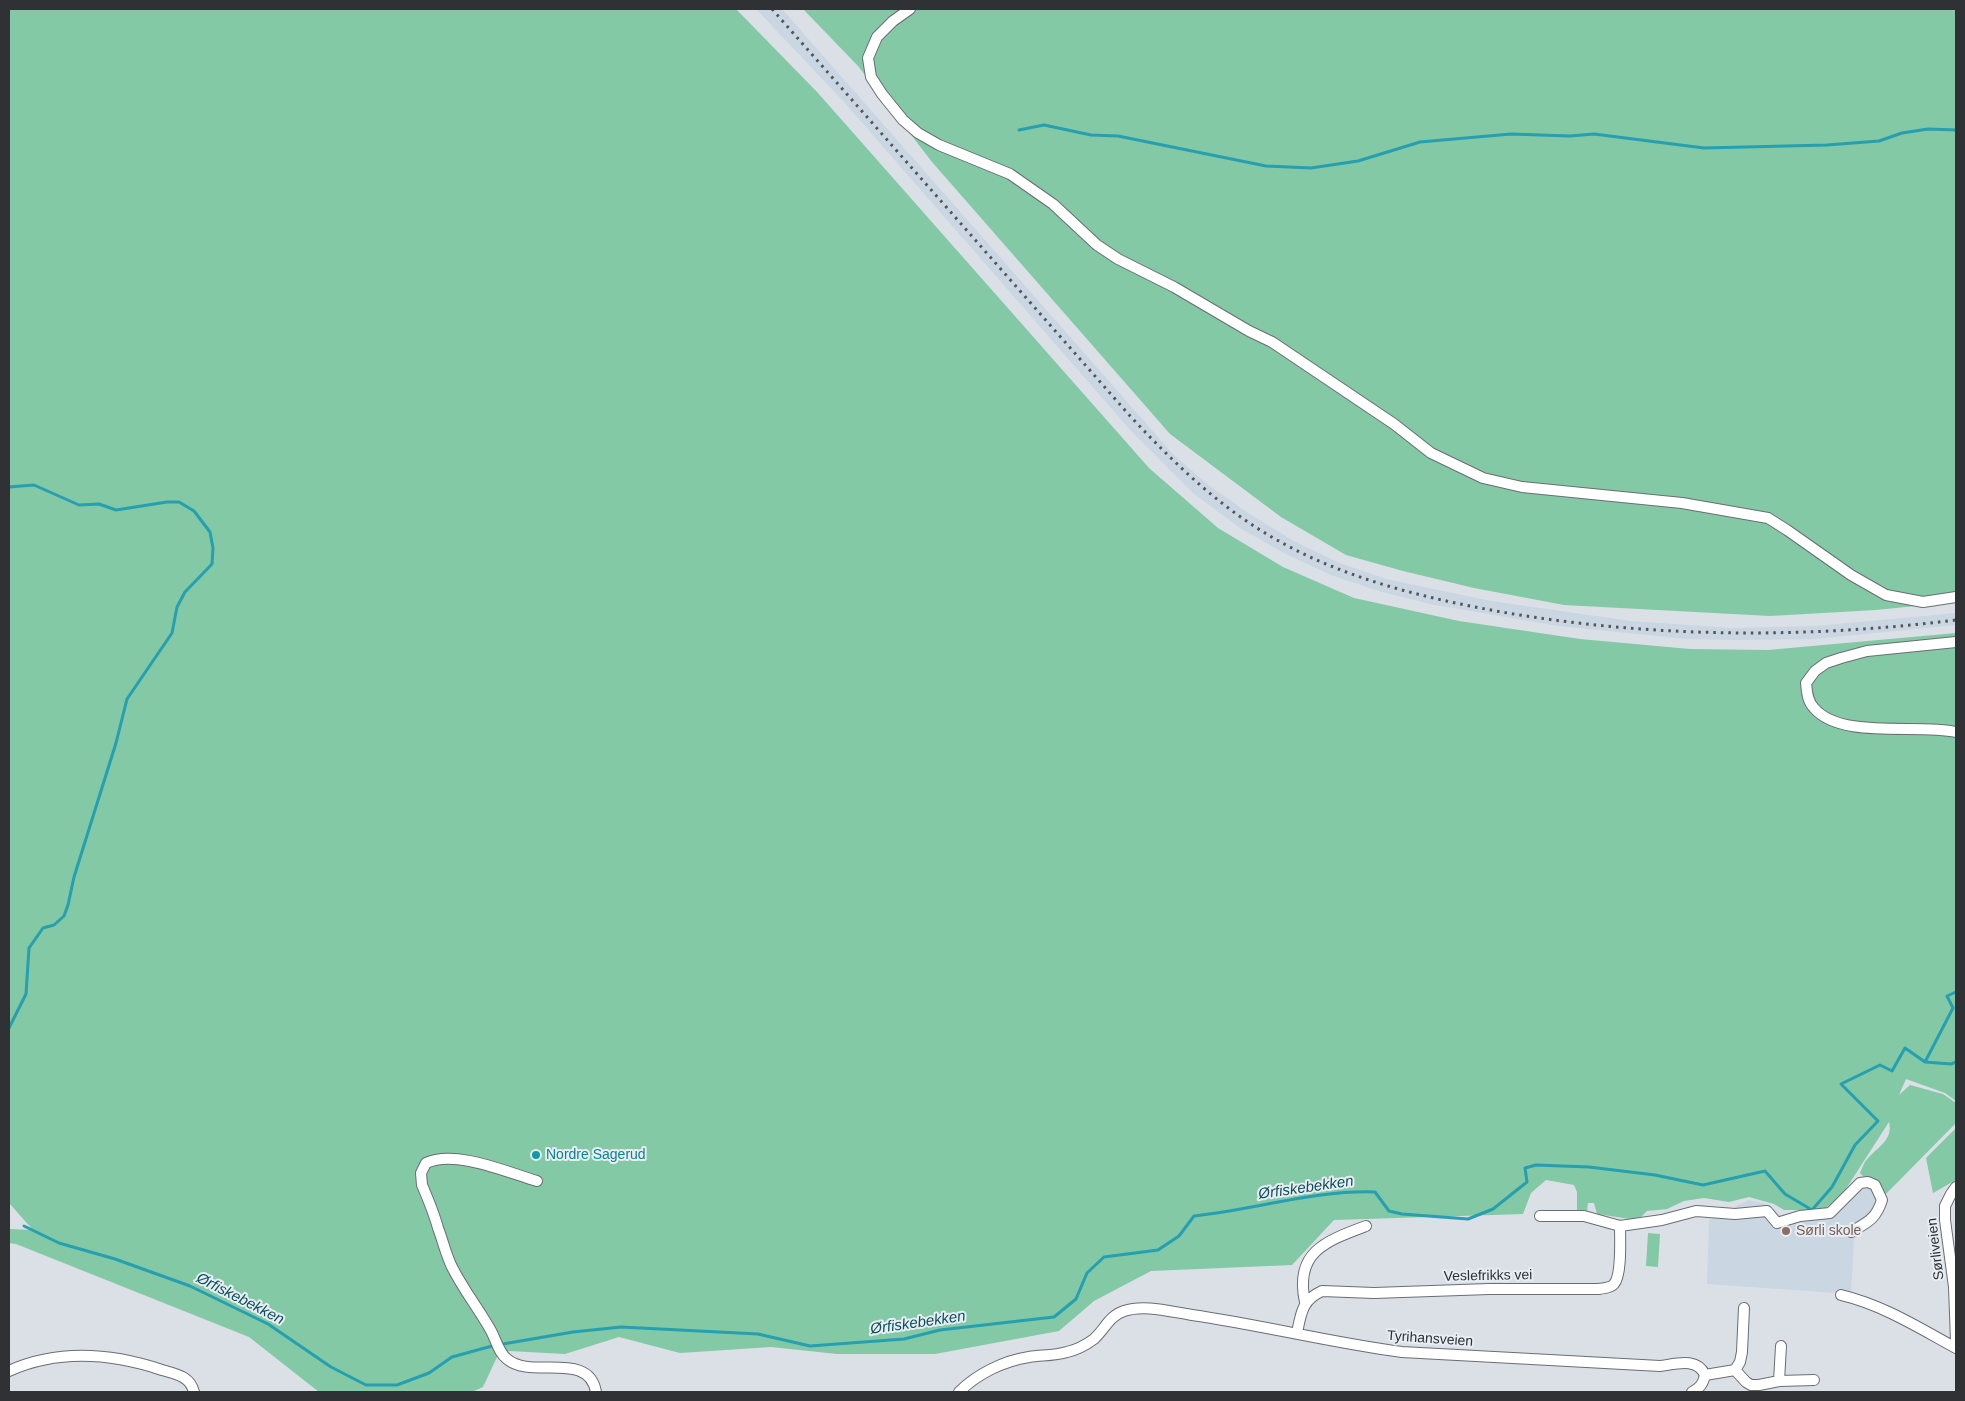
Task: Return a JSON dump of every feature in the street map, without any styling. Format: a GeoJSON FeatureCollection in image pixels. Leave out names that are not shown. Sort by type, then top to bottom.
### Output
{"type":"FeatureCollection","features":[{"type":"Feature","properties":{"kind":"street"},"geometry":{"type":"LineString","coordinates":[[910,9],[893,21],[877,37],[868,58],[871,77],[902,120],[918,133],[938,145],[1010,174],[1053,204],[1097,245],[1118,259],[1272,342],[1394,424],[1431,453],[1483,478],[1522,487],[1682,502],[1768,518],[1851,575],[1886,595],[1923,602],[1956,597]]}},
{"type":"Feature","properties":{"kind":"street"},"geometry":{"type":"LineString","coordinates":[[1956,642],[1868,651],[1826,662],[1806,682],[1810,702],[1814,709],[1831,719],[1849,725],[1956,732]]}},
{"type":"Feature","properties":{"kind":"street"},"geometry":{"type":"LineString","coordinates":[[537,1181],[491,1166],[445,1159],[426,1163],[421,1173],[422,1184],[451,1265],[504,1356],[512,1363],[523,1367],[578,1370],[589,1379],[596,1392]]}},
{"type":"Feature","properties":{"kind":"street"},"geometry":{"type":"LineString","coordinates":[[1540,1216],[1584,1216],[1620,1226],[1662,1220],[1696,1211],[1735,1214],[1767,1211],[1777,1223],[1800,1216],[1830,1213],[1860,1183],[1868,1182],[1875,1186],[1882,1200],[1878,1212],[1871,1220],[1851,1232]]}},
{"type":"Feature","properties":{"kind":"street","name":"Sørliveien"},"geometry":{"type":"LineString","coordinates":[[1841,1295],[1872,1304],[1956,1345],[1954,1287],[1945,1220],[1945,1206],[1956,1186]]}},
{"type":"Feature","properties":{"kind":"street"},"geometry":{"type":"LineString","coordinates":[[1297,1333],[1305,1302],[1302,1288],[1302,1273],[1307,1261],[1317,1250],[1341,1235],[1366,1226]]}},
{"type":"Feature","properties":{"kind":"street","name":"Veslefrikks vei"},"geometry":{"type":"LineString","coordinates":[[1305,1302],[1322,1291],[1374,1293],[1489,1289],[1599,1289],[1609,1287],[1615,1284],[1619,1272],[1620,1226]]}},
{"type":"Feature","properties":{"kind":"street"},"geometry":{"type":"LineString","coordinates":[[1692,1392],[1703,1383],[1705,1375],[1735,1370],[1740,1362],[1744,1308]]}},
{"type":"Feature","properties":{"kind":"street","name":"Tyrihansveien"},"geometry":{"type":"LineString","coordinates":[[959,1392],[986,1371],[1007,1362],[1028,1357],[1065,1353],[1079,1348],[1094,1338],[1109,1319],[1124,1311],[1150,1310],[1223,1319],[1402,1352],[1660,1366],[1693,1364],[1699,1366],[1705,1375]]}},
{"type":"Feature","properties":{"kind":"street"},"geometry":{"type":"LineString","coordinates":[[1779,1381],[1781,1346]]}},
{"type":"Feature","properties":{"kind":"street"},"geometry":{"type":"LineString","coordinates":[[9,1371],[38,1361],[65,1356],[104,1356],[138,1362],[184,1377],[190,1383],[194,1392]]}},
{"type":"Feature","properties":{"kind":"street"},"geometry":{"type":"LineString","coordinates":[[1735,1370],[1751,1385],[1779,1381],[1814,1380]]}},
{"type":"Feature","properties":{"kind":"shaded area"},"geometry":{"type":"Polygon","coordinates":[[[756,9],[782,9],[1172,453],[1207,484],[1251,515],[1294,541],[1337,562],[1386,579],[1491,601],[1631,621],[1732,628],[1816,626],[1956,613],[1956,625],[1815,639],[1732,640],[1687,639],[1558,626],[1430,604],[1382,592],[1331,575],[1286,554],[1240,528],[1193,493],[1132,432],[844,102],[756,9]]]}},
{"type":"Feature","properties":{"kind":"shaded area","name":"Sørli skole"},"geometry":{"type":"Polygon","coordinates":[[[1865,1178],[1885,1203],[1882,1214],[1874,1224],[1854,1239],[1851,1294],[1707,1284],[1709,1220],[1749,1200],[1770,1205],[1780,1215],[1824,1211],[1865,1178]]]}},
{"type":"Feature","properties":{"kind":"green space"},"geometry":{"type":"Polygon","coordinates":[[[9,9],[736,9],[818,93],[1149,468],[1218,528],[1283,567],[1354,598],[1459,621],[1580,639],[1690,649],[1768,650],[1956,633],[1956,1101],[1945,1093],[1906,1079],[1899,1095],[1910,1085],[1943,1094],[1956,1103],[1956,1123],[1883,1197],[1860,1173],[1865,1162],[1883,1144],[1889,1134],[1889,1122],[1842,1195],[1823,1210],[1784,1210],[1774,1204],[1749,1197],[1729,1202],[1704,1198],[1684,1201],[1667,1209],[1647,1211],[1641,1217],[1630,1219],[1597,1214],[1594,1203],[1588,1203],[1587,1212],[1577,1210],[1577,1192],[1574,1185],[1546,1180],[1531,1193],[1523,1214],[1334,1220],[1292,1265],[1151,1271],[1094,1301],[1059,1331],[935,1354],[837,1354],[771,1347],[680,1353],[619,1337],[565,1354],[509,1351],[497,1357],[483,1387],[472,1392],[319,1392],[249,1337],[16,1244],[9,1243],[9,1229],[33,1230],[9,1203],[9,9]]]}},
{"type":"Feature","properties":{"kind":"green space"},"geometry":{"type":"Polygon","coordinates":[[[803,9],[1956,9],[1956,602],[1876,610],[1770,616],[1564,605],[1474,588],[1346,555],[1281,517],[1170,434],[932,162],[858,66],[803,9]]]}},
{"type":"Feature","properties":{"kind":"green space"},"geometry":{"type":"Polygon","coordinates":[[[1956,1128],[1956,1180],[1933,1193],[1926,1158],[1956,1128]]]}},
{"type":"Feature","properties":{"kind":"green space"},"geometry":{"type":"Polygon","coordinates":[[[1648,1233],[1660,1234],[1658,1267],[1646,1266],[1648,1233]]]}},
{"type":"Feature","properties":{"kind":"waterway"},"geometry":{"type":"LineString","coordinates":[[1019,130],[1044,125],[1091,135],[1118,136],[1266,166],[1311,168],[1358,161],[1420,142],[1511,134],[1570,136],[1594,134],[1704,148],[1827,145],[1879,141],[1902,133],[1928,129],[1956,130]]}},
{"type":"Feature","properties":{"kind":"waterway"},"geometry":{"type":"LineString","coordinates":[[9,487],[34,485],[79,505],[99,504],[116,510],[167,502],[179,502],[194,511],[210,532],[213,548],[212,564],[185,592],[177,607],[172,633],[127,699],[116,743],[74,877],[68,905],[64,916],[54,925],[43,928],[29,948],[26,994],[9,1028]]}},
{"type":"Feature","properties":{"kind":"waterway","name":"Ørfiskebekken"},"geometry":{"type":"LineString","coordinates":[[503,1344],[573,1332],[621,1327],[758,1334],[810,1346],[904,1339],[940,1330],[1054,1317],[1076,1299],[1087,1273],[1104,1257],[1158,1250],[1179,1236],[1194,1216],[1329,1194],[1375,1192],[1389,1211],[1402,1214],[1468,1219],[1493,1209],[1527,1182],[1525,1168],[1536,1165],[1589,1167],[1655,1175],[1703,1185],[1765,1171],[1785,1194],[1812,1210],[1832,1187],[1855,1145],[1878,1121],[1841,1084],[1880,1065],[1892,1071],[1905,1048],[1925,1062],[1953,1008],[1947,996],[1956,992]]}},
{"type":"Feature","properties":{"kind":"waterway"},"geometry":{"type":"LineString","coordinates":[[1925,1062],[1951,1064],[1956,1062]]}},
{"type":"Feature","properties":{"kind":"waterway","name":"Ørfiskebekken"},"geometry":{"type":"LineString","coordinates":[[24,1226],[59,1243],[115,1259],[190,1286],[268,1324],[331,1367],[366,1385],[397,1385],[429,1373],[452,1357],[492,1346]]}},
{"type":"Feature","properties":{"kind":"railway"},"geometry":{"type":"LineString","coordinates":[[772,9],[1131,417],[1199,484],[1236,514],[1277,540],[1329,565],[1383,584],[1439,599],[1553,620],[1668,631],[1726,633],[1841,630],[1956,620]]}},
{"type":"Feature","properties":{"kind":"place","name":"Nordre Sagerud"},"geometry":{"type":"Point","coordinates":[536,1155]}},
{"type":"Feature","properties":{"kind":"place","name":"Sørli skole"},"geometry":{"type":"Point","coordinates":[1786,1231]}}]}
